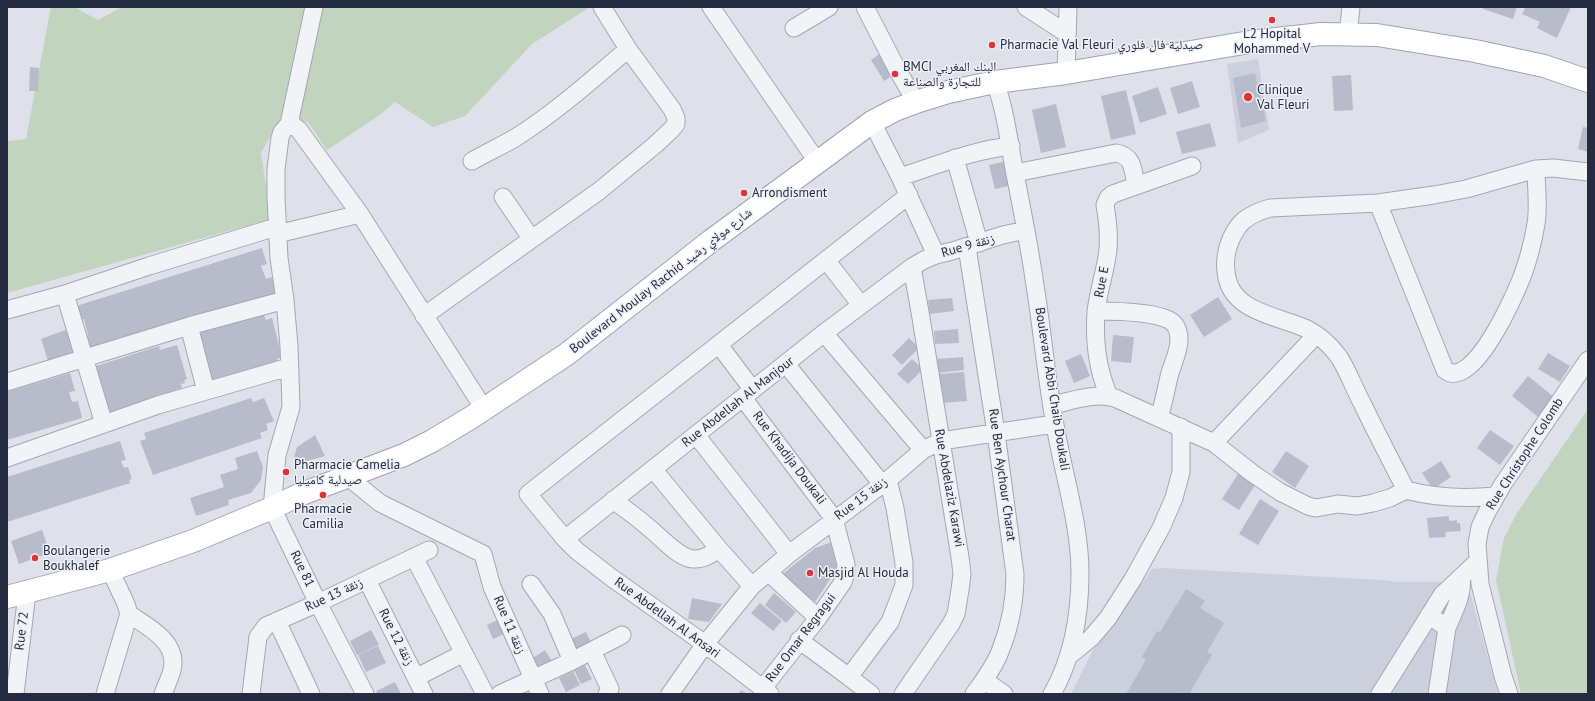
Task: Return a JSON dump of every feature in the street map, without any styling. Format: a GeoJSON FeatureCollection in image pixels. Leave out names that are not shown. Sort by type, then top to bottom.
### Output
{"type":"FeatureCollection","features":[{"type":"Feature","properties":{"kind":"main road","name":"Boulevard Moulay Rachid شارع مولاي رشيد"},"geometry":{"type":"LineString","coordinates":[[17,595],[110,570],[193,541],[299,495],[404,456],[432,441],[567,354],[712,240],[872,122],[895,110],[916,102],[948,92],[995,82],[1066,73],[1250,42],[1321,34],[1377,35],[1467,50],[1544,66],[1588,81]]}},
{"type":"Feature","properties":{"kind":"main road","name":"Boulevard Moulay Rachid شارع مولاي رشيد"},"geometry":{"type":"LineString","coordinates":[[1544,66],[1588,65]]}},
{"type":"Feature","properties":{"kind":"street"},"geometry":{"type":"LineString","coordinates":[[272,508],[277,455],[291,407],[289,346],[277,231],[276,169],[282,132],[289,124],[314,7]]}},
{"type":"Feature","properties":{"kind":"street"},"geometry":{"type":"LineString","coordinates":[[424,316],[530,238],[599,191],[655,145],[676,124],[676,118],[672,109],[628,49],[602,7]]}},
{"type":"Feature","properties":{"kind":"street"},"geometry":{"type":"LineString","coordinates":[[711,7],[818,163]]}},
{"type":"Feature","properties":{"kind":"street"},"geometry":{"type":"LineString","coordinates":[[794,28],[829,7]]}},
{"type":"Feature","properties":{"kind":"street"},"geometry":{"type":"LineString","coordinates":[[865,7],[916,102]]}},
{"type":"Feature","properties":{"kind":"street"},"geometry":{"type":"LineString","coordinates":[[1026,7],[1066,33]]}},
{"type":"Feature","properties":{"kind":"street"},"geometry":{"type":"LineString","coordinates":[[1066,73],[1066,33],[1068,7]]}},
{"type":"Feature","properties":{"kind":"street"},"geometry":{"type":"LineString","coordinates":[[1348,34],[1351,7]]}},
{"type":"Feature","properties":{"kind":"street"},"geometry":{"type":"LineString","coordinates":[[472,161],[514,138],[544,119],[628,49]]}},
{"type":"Feature","properties":{"kind":"street","name":"Boulevard Abbi Chaib Doukali"},"geometry":{"type":"LineString","coordinates":[[995,82],[1002,101],[1035,279],[1054,424],[1075,530],[1080,571],[1079,599],[1069,656],[1061,677],[1052,694]]}},
{"type":"Feature","properties":{"kind":"street"},"geometry":{"type":"LineString","coordinates":[[872,122],[900,177],[936,255]]}},
{"type":"Feature","properties":{"kind":"street"},"geometry":{"type":"LineString","coordinates":[[289,124],[293,125],[299,130],[360,214],[484,408]]}},
{"type":"Feature","properties":{"kind":"street"},"geometry":{"type":"LineString","coordinates":[[900,177],[955,158],[1011,146]]}},
{"type":"Feature","properties":{"kind":"street"},"geometry":{"type":"LineString","coordinates":[[1015,173],[1116,153],[1126,156],[1132,164],[1136,186]]}},
{"type":"Feature","properties":{"kind":"street","name":"Rue Ben Aychour Charat"},"geometry":{"type":"LineString","coordinates":[[955,158],[973,245],[996,432],[1011,534],[1015,582],[1012,608],[1002,649],[974,694]]}},
{"type":"Feature","properties":{"kind":"street","name":"Rue E"},"geometry":{"type":"LineString","coordinates":[[1109,396],[1103,383],[1098,362],[1095,334],[1096,311],[1107,257],[1108,234],[1106,202],[1113,194],[1192,166]]}},
{"type":"Feature","properties":{"kind":"street"},"geometry":{"type":"LineString","coordinates":[[1406,490],[1339,357],[1316,335],[1306,329],[1254,310],[1240,300],[1231,290],[1227,281],[1225,267],[1227,250],[1232,234],[1241,221],[1255,212],[1270,208],[1378,203],[1434,195],[1466,189],[1536,169],[1553,168],[1588,172]]}},
{"type":"Feature","properties":{"kind":"street"},"geometry":{"type":"LineString","coordinates":[[1378,203],[1445,370],[1455,373],[1469,366],[1478,358],[1494,335],[1510,306],[1524,273],[1537,222],[1536,169]]}},
{"type":"Feature","properties":{"kind":"street"},"geometry":{"type":"LineString","coordinates":[[719,345],[908,196]]}},
{"type":"Feature","properties":{"kind":"street"},"geometry":{"type":"LineString","coordinates":[[503,197],[530,238]]}},
{"type":"Feature","properties":{"kind":"street"},"geometry":{"type":"LineString","coordinates":[[7,310],[65,294],[149,266],[277,231],[360,214]]}},
{"type":"Feature","properties":{"kind":"street","name":"Rue 9 زنقة"},"geometry":{"type":"LineString","coordinates":[[912,268],[924,260],[936,255],[1003,235],[1026,230]]}},
{"type":"Feature","properties":{"kind":"street"},"geometry":{"type":"LineString","coordinates":[[826,260],[861,305]]}},
{"type":"Feature","properties":{"kind":"street","name":"Rue Abdellah Al Manjour"},"geometry":{"type":"LineString","coordinates":[[565,539],[824,333],[912,268]]}},
{"type":"Feature","properties":{"kind":"street","name":"Rue Abdelaziz Karawi"},"geometry":{"type":"LineString","coordinates":[[903,694],[951,624],[956,614],[962,574],[949,481],[912,268]]}},
{"type":"Feature","properties":{"kind":"street"},"geometry":{"type":"LineString","coordinates":[[65,294],[104,424]]}},
{"type":"Feature","properties":{"kind":"street"},"geometry":{"type":"LineString","coordinates":[[7,382],[189,326],[285,300]]}},
{"type":"Feature","properties":{"kind":"street"},"geometry":{"type":"LineString","coordinates":[[1096,311],[1119,311],[1156,316],[1169,320],[1177,328],[1179,344],[1170,374],[1165,401],[1159,417]]}},
{"type":"Feature","properties":{"kind":"street"},"geometry":{"type":"LineString","coordinates":[[189,326],[206,391]]}},
{"type":"Feature","properties":{"kind":"street"},"geometry":{"type":"LineString","coordinates":[[824,333],[923,450]]}},
{"type":"Feature","properties":{"kind":"street"},"geometry":{"type":"LineString","coordinates":[[1214,443],[1316,335]]}},
{"type":"Feature","properties":{"kind":"street","name":"Rue Khadija Doukali"},"geometry":{"type":"LineString","coordinates":[[719,345],[748,394],[834,519]]}},
{"type":"Feature","properties":{"kind":"street","name":"Rue Abdellah Al Ansari"},"geometry":{"type":"LineString","coordinates":[[719,345],[528,494],[565,539],[577,551],[612,578],[705,644],[766,691]]}},
{"type":"Feature","properties":{"kind":"street","name":"Rue Christophe Colomb"},"geometry":{"type":"LineString","coordinates":[[1509,694],[1483,596],[1478,560],[1480,527],[1496,496],[1588,360]]}},
{"type":"Feature","properties":{"kind":"street"},"geometry":{"type":"LineString","coordinates":[[786,364],[885,482],[895,508],[904,563],[904,585],[890,622],[849,677]]}},
{"type":"Feature","properties":{"kind":"street"},"geometry":{"type":"LineString","coordinates":[[7,458],[104,424],[206,391],[289,367]]}},
{"type":"Feature","properties":{"kind":"street"},"geometry":{"type":"LineString","coordinates":[[1052,405],[1089,397],[1109,396],[1159,417],[1214,443],[1252,473],[1280,492],[1308,506],[1316,508],[1338,504],[1357,506],[1373,503],[1390,498],[1406,490],[1428,496],[1470,498],[1496,496]]}},
{"type":"Feature","properties":{"kind":"street","name":"Rue 15 زنقة"},"geometry":{"type":"LineString","coordinates":[[670,694],[705,644],[752,586],[789,554],[885,482],[923,450],[941,440],[1054,424]]}},
{"type":"Feature","properties":{"kind":"street"},"geometry":{"type":"LineString","coordinates":[[1069,656],[1091,638],[1108,618],[1133,579],[1161,528],[1174,498],[1181,472],[1181,427]]}},
{"type":"Feature","properties":{"kind":"street"},"geometry":{"type":"LineString","coordinates":[[696,435],[789,554]]}},
{"type":"Feature","properties":{"kind":"street"},"geometry":{"type":"LineString","coordinates":[[653,469],[719,550],[752,586]]}},
{"type":"Feature","properties":{"kind":"street","name":"Rue 11 زنقة"},"geometry":{"type":"LineString","coordinates":[[348,476],[380,503],[483,554],[492,587],[540,694]]}},
{"type":"Feature","properties":{"kind":"street"},"geometry":{"type":"LineString","coordinates":[[613,500],[687,558],[695,560],[704,558],[719,550]]}},
{"type":"Feature","properties":{"kind":"street","name":"Rue 81"},"geometry":{"type":"LineString","coordinates":[[272,508],[318,603],[365,694]]}},
{"type":"Feature","properties":{"kind":"street","name":"Rue Omar Regragui"},"geometry":{"type":"LineString","coordinates":[[766,691],[799,640],[818,618],[843,582],[846,564],[834,519]]}},
{"type":"Feature","properties":{"kind":"street","name":"Rue 13 زنقة"},"geometry":{"type":"LineString","coordinates":[[252,694],[258,637],[266,626],[429,550]]}},
{"type":"Feature","properties":{"kind":"street"},"geometry":{"type":"LineString","coordinates":[[414,557],[485,694]]}},
{"type":"Feature","properties":{"kind":"street"},"geometry":{"type":"LineString","coordinates":[[1380,694],[1442,596],[1478,560]]}},
{"type":"Feature","properties":{"kind":"street"},"geometry":{"type":"LineString","coordinates":[[105,694],[129,614],[126,604],[110,570]]}},
{"type":"Feature","properties":{"kind":"street"},"geometry":{"type":"LineString","coordinates":[[768,572],[818,618]]}},
{"type":"Feature","properties":{"kind":"street"},"geometry":{"type":"LineString","coordinates":[[1437,694],[1447,628],[1463,585],[1461,578]]}},
{"type":"Feature","properties":{"kind":"street","name":"Rue 12 زنقة"},"geometry":{"type":"LineString","coordinates":[[367,580],[417,677],[424,694]]}},
{"type":"Feature","properties":{"kind":"street"},"geometry":{"type":"LineString","coordinates":[[531,584],[552,614],[572,661]]}},
{"type":"Feature","properties":{"kind":"street","name":"Rue 72"},"geometry":{"type":"LineString","coordinates":[[15,694],[17,595]]}},
{"type":"Feature","properties":{"kind":"street"},"geometry":{"type":"LineString","coordinates":[[129,614],[158,634],[166,642],[171,651],[173,661],[172,669],[163,694]]}},
{"type":"Feature","properties":{"kind":"street"},"geometry":{"type":"LineString","coordinates":[[1429,616],[1447,628]]}},
{"type":"Feature","properties":{"kind":"street"},"geometry":{"type":"LineString","coordinates":[[277,621],[311,694]]}},
{"type":"Feature","properties":{"kind":"street"},"geometry":{"type":"LineString","coordinates":[[500,694],[572,661],[622,635]]}},
{"type":"Feature","properties":{"kind":"street"},"geometry":{"type":"LineString","coordinates":[[799,640],[871,694]]}},
{"type":"Feature","properties":{"kind":"street"},"geometry":{"type":"LineString","coordinates":[[592,651],[608,682],[610,689],[607,694]]}},
{"type":"Feature","properties":{"kind":"street"},"geometry":{"type":"LineString","coordinates":[[417,677],[464,654]]}},
{"type":"Feature","properties":{"kind":"street"},"geometry":{"type":"LineString","coordinates":[[984,680],[1004,694]]}},
{"type":"Feature","properties":{"kind":"shaded area","name":"Clinique Val Fleuri"},"geometry":{"type":"Polygon","coordinates":[[[1258,59],[1269,130],[1238,143],[1227,64],[1258,59]]]}},
{"type":"Feature","properties":{"kind":"shaded area"},"geometry":{"type":"Polygon","coordinates":[[[1163,568],[1397,582],[1465,582],[1471,596],[1498,694],[1071,694],[1093,650],[1152,569],[1163,568]]]}},
{"type":"Feature","properties":{"kind":"green space"},"geometry":{"type":"Polygon","coordinates":[[[51,7],[74,7],[98,20],[122,7],[590,7],[532,44],[465,116],[433,127],[395,102],[378,116],[327,150],[308,122],[281,118],[261,153],[271,219],[7,293],[7,141],[26,139],[51,7]]]}},
{"type":"Feature","properties":{"kind":"green space"},"geometry":{"type":"Polygon","coordinates":[[[1588,409],[1588,694],[1521,694],[1496,580],[1504,538],[1517,513],[1588,409]]]}},
{"type":"Feature","properties":{"kind":"building"},"geometry":{"type":"Polygon","coordinates":[[[1483,7],[1517,7],[1513,19],[1483,9],[1483,7]]]}},
{"type":"Feature","properties":{"kind":"building"},"geometry":{"type":"Polygon","coordinates":[[[1526,7],[1571,7],[1557,38],[1537,28],[1540,22],[1522,14],[1526,7]]]}},
{"type":"Feature","properties":{"kind":"building"},"geometry":{"type":"Polygon","coordinates":[[[884,51],[897,73],[884,81],[871,60],[884,51]]]}},
{"type":"Feature","properties":{"kind":"building"},"geometry":{"type":"Polygon","coordinates":[[[30,67],[39,68],[38,91],[29,91],[30,67]]]}},
{"type":"Feature","properties":{"kind":"building"},"geometry":{"type":"Polygon","coordinates":[[[1255,73],[1266,121],[1241,128],[1233,78],[1255,73]]]}},
{"type":"Feature","properties":{"kind":"building"},"geometry":{"type":"Polygon","coordinates":[[[1351,75],[1353,110],[1334,111],[1332,76],[1351,75]]]}},
{"type":"Feature","properties":{"kind":"building"},"geometry":{"type":"Polygon","coordinates":[[[1192,81],[1200,107],[1178,114],[1170,88],[1192,81]]]}},
{"type":"Feature","properties":{"kind":"building"},"geometry":{"type":"Polygon","coordinates":[[[1158,87],[1167,114],[1140,123],[1132,96],[1158,87]]]}},
{"type":"Feature","properties":{"kind":"building"},"geometry":{"type":"Polygon","coordinates":[[[1126,90],[1136,134],[1111,140],[1101,96],[1126,90]]]}},
{"type":"Feature","properties":{"kind":"building"},"geometry":{"type":"Polygon","coordinates":[[[1056,104],[1066,147],[1041,153],[1032,110],[1056,104]]]}},
{"type":"Feature","properties":{"kind":"building"},"geometry":{"type":"Polygon","coordinates":[[[1210,123],[1216,146],[1182,154],[1176,132],[1210,123]]]}},
{"type":"Feature","properties":{"kind":"building"},"geometry":{"type":"Polygon","coordinates":[[[1583,127],[1588,128],[1588,152],[1578,149],[1583,127]]]}},
{"type":"Feature","properties":{"kind":"building"},"geometry":{"type":"Polygon","coordinates":[[[1007,161],[1012,185],[995,189],[989,165],[1007,161]]]}},
{"type":"Feature","properties":{"kind":"building"},"geometry":{"type":"Polygon","coordinates":[[[262,248],[267,264],[261,266],[266,279],[272,277],[277,293],[86,351],[82,337],[88,335],[84,319],[77,321],[73,307],[262,248]]]}},
{"type":"Feature","properties":{"kind":"building"},"geometry":{"type":"Polygon","coordinates":[[[1218,297],[1232,319],[1204,337],[1190,315],[1218,297]]]}},
{"type":"Feature","properties":{"kind":"building"},"geometry":{"type":"Polygon","coordinates":[[[952,298],[954,311],[930,314],[928,300],[952,298]]]}},
{"type":"Feature","properties":{"kind":"building"},"geometry":{"type":"Polygon","coordinates":[[[263,313],[266,320],[272,318],[282,357],[277,359],[279,364],[218,381],[213,379],[206,380],[194,340],[201,338],[199,333],[263,313]]]}},
{"type":"Feature","properties":{"kind":"building"},"geometry":{"type":"Polygon","coordinates":[[[958,329],[959,343],[935,344],[934,331],[958,329]]]}},
{"type":"Feature","properties":{"kind":"building"},"geometry":{"type":"Polygon","coordinates":[[[65,330],[67,333],[70,333],[78,356],[50,367],[41,339],[65,330]]]}},
{"type":"Feature","properties":{"kind":"building"},"geometry":{"type":"Polygon","coordinates":[[[1113,335],[1134,337],[1131,363],[1111,361],[1113,335]]]}},
{"type":"Feature","properties":{"kind":"building"},"geometry":{"type":"Polygon","coordinates":[[[909,338],[919,348],[902,365],[892,355],[909,338]]]}},
{"type":"Feature","properties":{"kind":"building"},"geometry":{"type":"Polygon","coordinates":[[[177,345],[187,379],[184,380],[185,383],[181,384],[182,388],[175,390],[176,394],[110,413],[109,407],[105,408],[93,367],[159,346],[160,350],[177,345]]]}},
{"type":"Feature","properties":{"kind":"building"},"geometry":{"type":"Polygon","coordinates":[[[1548,353],[1570,366],[1560,382],[1538,369],[1548,353]]]}},
{"type":"Feature","properties":{"kind":"building"},"geometry":{"type":"Polygon","coordinates":[[[1081,354],[1090,376],[1074,383],[1065,361],[1081,354]]]}},
{"type":"Feature","properties":{"kind":"building"},"geometry":{"type":"Polygon","coordinates":[[[963,357],[964,370],[937,373],[936,359],[963,357]]]}},
{"type":"Feature","properties":{"kind":"building"},"geometry":{"type":"Polygon","coordinates":[[[912,359],[923,369],[908,384],[897,374],[912,359]]]}},
{"type":"Feature","properties":{"kind":"building"},"geometry":{"type":"Polygon","coordinates":[[[964,372],[967,401],[942,403],[938,374],[964,372]]]}},
{"type":"Feature","properties":{"kind":"building"},"geometry":{"type":"Polygon","coordinates":[[[70,373],[75,391],[69,392],[72,402],[78,401],[82,418],[7,440],[7,392],[70,373]]]}},
{"type":"Feature","properties":{"kind":"building"},"geometry":{"type":"Polygon","coordinates":[[[1528,376],[1554,397],[1538,417],[1512,396],[1528,376]]]}},
{"type":"Feature","properties":{"kind":"building"},"geometry":{"type":"Polygon","coordinates":[[[251,398],[253,402],[264,398],[274,421],[266,424],[268,430],[260,433],[262,438],[153,475],[140,441],[146,439],[144,433],[251,398]]]}},
{"type":"Feature","properties":{"kind":"building"},"geometry":{"type":"Polygon","coordinates":[[[1490,430],[1514,446],[1500,465],[1477,448],[1490,430]]]}},
{"type":"Feature","properties":{"kind":"building"},"geometry":{"type":"Polygon","coordinates":[[[315,435],[325,456],[297,464],[294,457],[297,447],[315,435]]]}},
{"type":"Feature","properties":{"kind":"building"},"geometry":{"type":"Polygon","coordinates":[[[120,441],[126,460],[121,461],[124,468],[128,467],[132,479],[129,480],[130,483],[7,522],[7,477],[120,441]]]}},
{"type":"Feature","properties":{"kind":"building"},"geometry":{"type":"Polygon","coordinates":[[[257,451],[263,467],[261,480],[251,493],[228,500],[229,505],[196,516],[190,498],[224,487],[220,475],[238,469],[235,458],[257,451]]]}},
{"type":"Feature","properties":{"kind":"building"},"geometry":{"type":"Polygon","coordinates":[[[1286,451],[1309,466],[1295,488],[1272,472],[1286,451]]]}},
{"type":"Feature","properties":{"kind":"building"},"geometry":{"type":"Polygon","coordinates":[[[1441,461],[1451,477],[1433,489],[1422,473],[1441,461]]]}},
{"type":"Feature","properties":{"kind":"building"},"geometry":{"type":"Polygon","coordinates":[[[1238,474],[1255,485],[1239,510],[1222,499],[1238,474]]]}},
{"type":"Feature","properties":{"kind":"building"},"geometry":{"type":"Polygon","coordinates":[[[1260,499],[1279,511],[1258,545],[1239,534],[1260,499]]]}},
{"type":"Feature","properties":{"kind":"building"},"geometry":{"type":"Polygon","coordinates":[[[1449,516],[1449,521],[1457,520],[1457,523],[1460,523],[1461,531],[1445,532],[1446,537],[1429,538],[1427,518],[1449,516]]]}},
{"type":"Feature","properties":{"kind":"building"},"geometry":{"type":"Polygon","coordinates":[[[42,530],[50,553],[19,564],[11,541],[42,530]]]}},
{"type":"Feature","properties":{"kind":"building","name":"Masjid Al Houda"},"geometry":{"type":"Polygon","coordinates":[[[832,542],[837,569],[815,602],[780,576],[815,548],[832,542]]]}},
{"type":"Feature","properties":{"kind":"building"},"geometry":{"type":"Polygon","coordinates":[[[1186,589],[1205,601],[1200,608],[1224,623],[1207,652],[1212,655],[1189,694],[1181,692],[1179,694],[1126,694],[1146,660],[1142,657],[1157,631],[1160,632],[1186,589]]]}},
{"type":"Feature","properties":{"kind":"building"},"geometry":{"type":"Polygon","coordinates":[[[774,593],[796,612],[786,623],[765,605],[774,593]]]}},
{"type":"Feature","properties":{"kind":"building"},"geometry":{"type":"Polygon","coordinates":[[[692,598],[722,604],[709,622],[688,619],[692,598]]]}},
{"type":"Feature","properties":{"kind":"building"},"geometry":{"type":"Polygon","coordinates":[[[760,603],[782,621],[773,631],[751,613],[760,603]]]}},
{"type":"Feature","properties":{"kind":"building"},"geometry":{"type":"Polygon","coordinates":[[[502,618],[508,632],[493,639],[487,625],[502,618]]]}},
{"type":"Feature","properties":{"kind":"building"},"geometry":{"type":"Polygon","coordinates":[[[371,630],[379,645],[357,655],[350,641],[371,630]]]}},
{"type":"Feature","properties":{"kind":"building"},"geometry":{"type":"Polygon","coordinates":[[[586,632],[593,647],[578,654],[571,639],[586,632]]]}},
{"type":"Feature","properties":{"kind":"building"},"geometry":{"type":"Polygon","coordinates":[[[378,646],[386,663],[366,672],[358,655],[378,646]]]}},
{"type":"Feature","properties":{"kind":"building"},"geometry":{"type":"Polygon","coordinates":[[[545,650],[553,663],[541,671],[533,658],[545,650]]]}},
{"type":"Feature","properties":{"kind":"building"},"geometry":{"type":"Polygon","coordinates":[[[585,665],[592,679],[581,684],[574,670],[585,665]]]}},
{"type":"Feature","properties":{"kind":"building"},"geometry":{"type":"Polygon","coordinates":[[[573,671],[580,685],[566,692],[559,678],[573,671]]]}},
{"type":"Feature","properties":{"kind":"building"},"geometry":{"type":"Polygon","coordinates":[[[395,682],[401,694],[378,694],[376,691],[395,682]]]}},
{"type":"Feature","properties":{"kind":"building"},"geometry":{"type":"Polygon","coordinates":[[[741,690],[748,694],[738,694],[741,690]]]}},
{"type":"Feature","properties":{"kind":"place","name":"L2 Hopital Mohammed V"},"geometry":{"type":"Point","coordinates":[1272,20]}},
{"type":"Feature","properties":{"kind":"place","name":"Pharmacie Val Fleuri صيدلية فال فلوري"},"geometry":{"type":"Point","coordinates":[992,45]}},
{"type":"Feature","properties":{"kind":"place","name":"BMCI البنك المغربي للتجارة والصناعة"},"geometry":{"type":"Point","coordinates":[895,74]}},
{"type":"Feature","properties":{"kind":"place","name":"Clinique Val Fleuri"},"geometry":{"type":"Point","coordinates":[1248,97]}},
{"type":"Feature","properties":{"kind":"place","name":"Arrondisment"},"geometry":{"type":"Point","coordinates":[744,193]}},
{"type":"Feature","properties":{"kind":"place","name":"Pharmacie Camelia صيدلية كاميليا"},"geometry":{"type":"Point","coordinates":[286,472]}},
{"type":"Feature","properties":{"kind":"place","name":"Pharmacie Camilia"},"geometry":{"type":"Point","coordinates":[323,495]}},
{"type":"Feature","properties":{"kind":"place","name":"Boulangerie Boukhalef"},"geometry":{"type":"Point","coordinates":[35,558]}},
{"type":"Feature","properties":{"kind":"place","name":"Masjid Al Houda"},"geometry":{"type":"Point","coordinates":[810,573]}}]}
